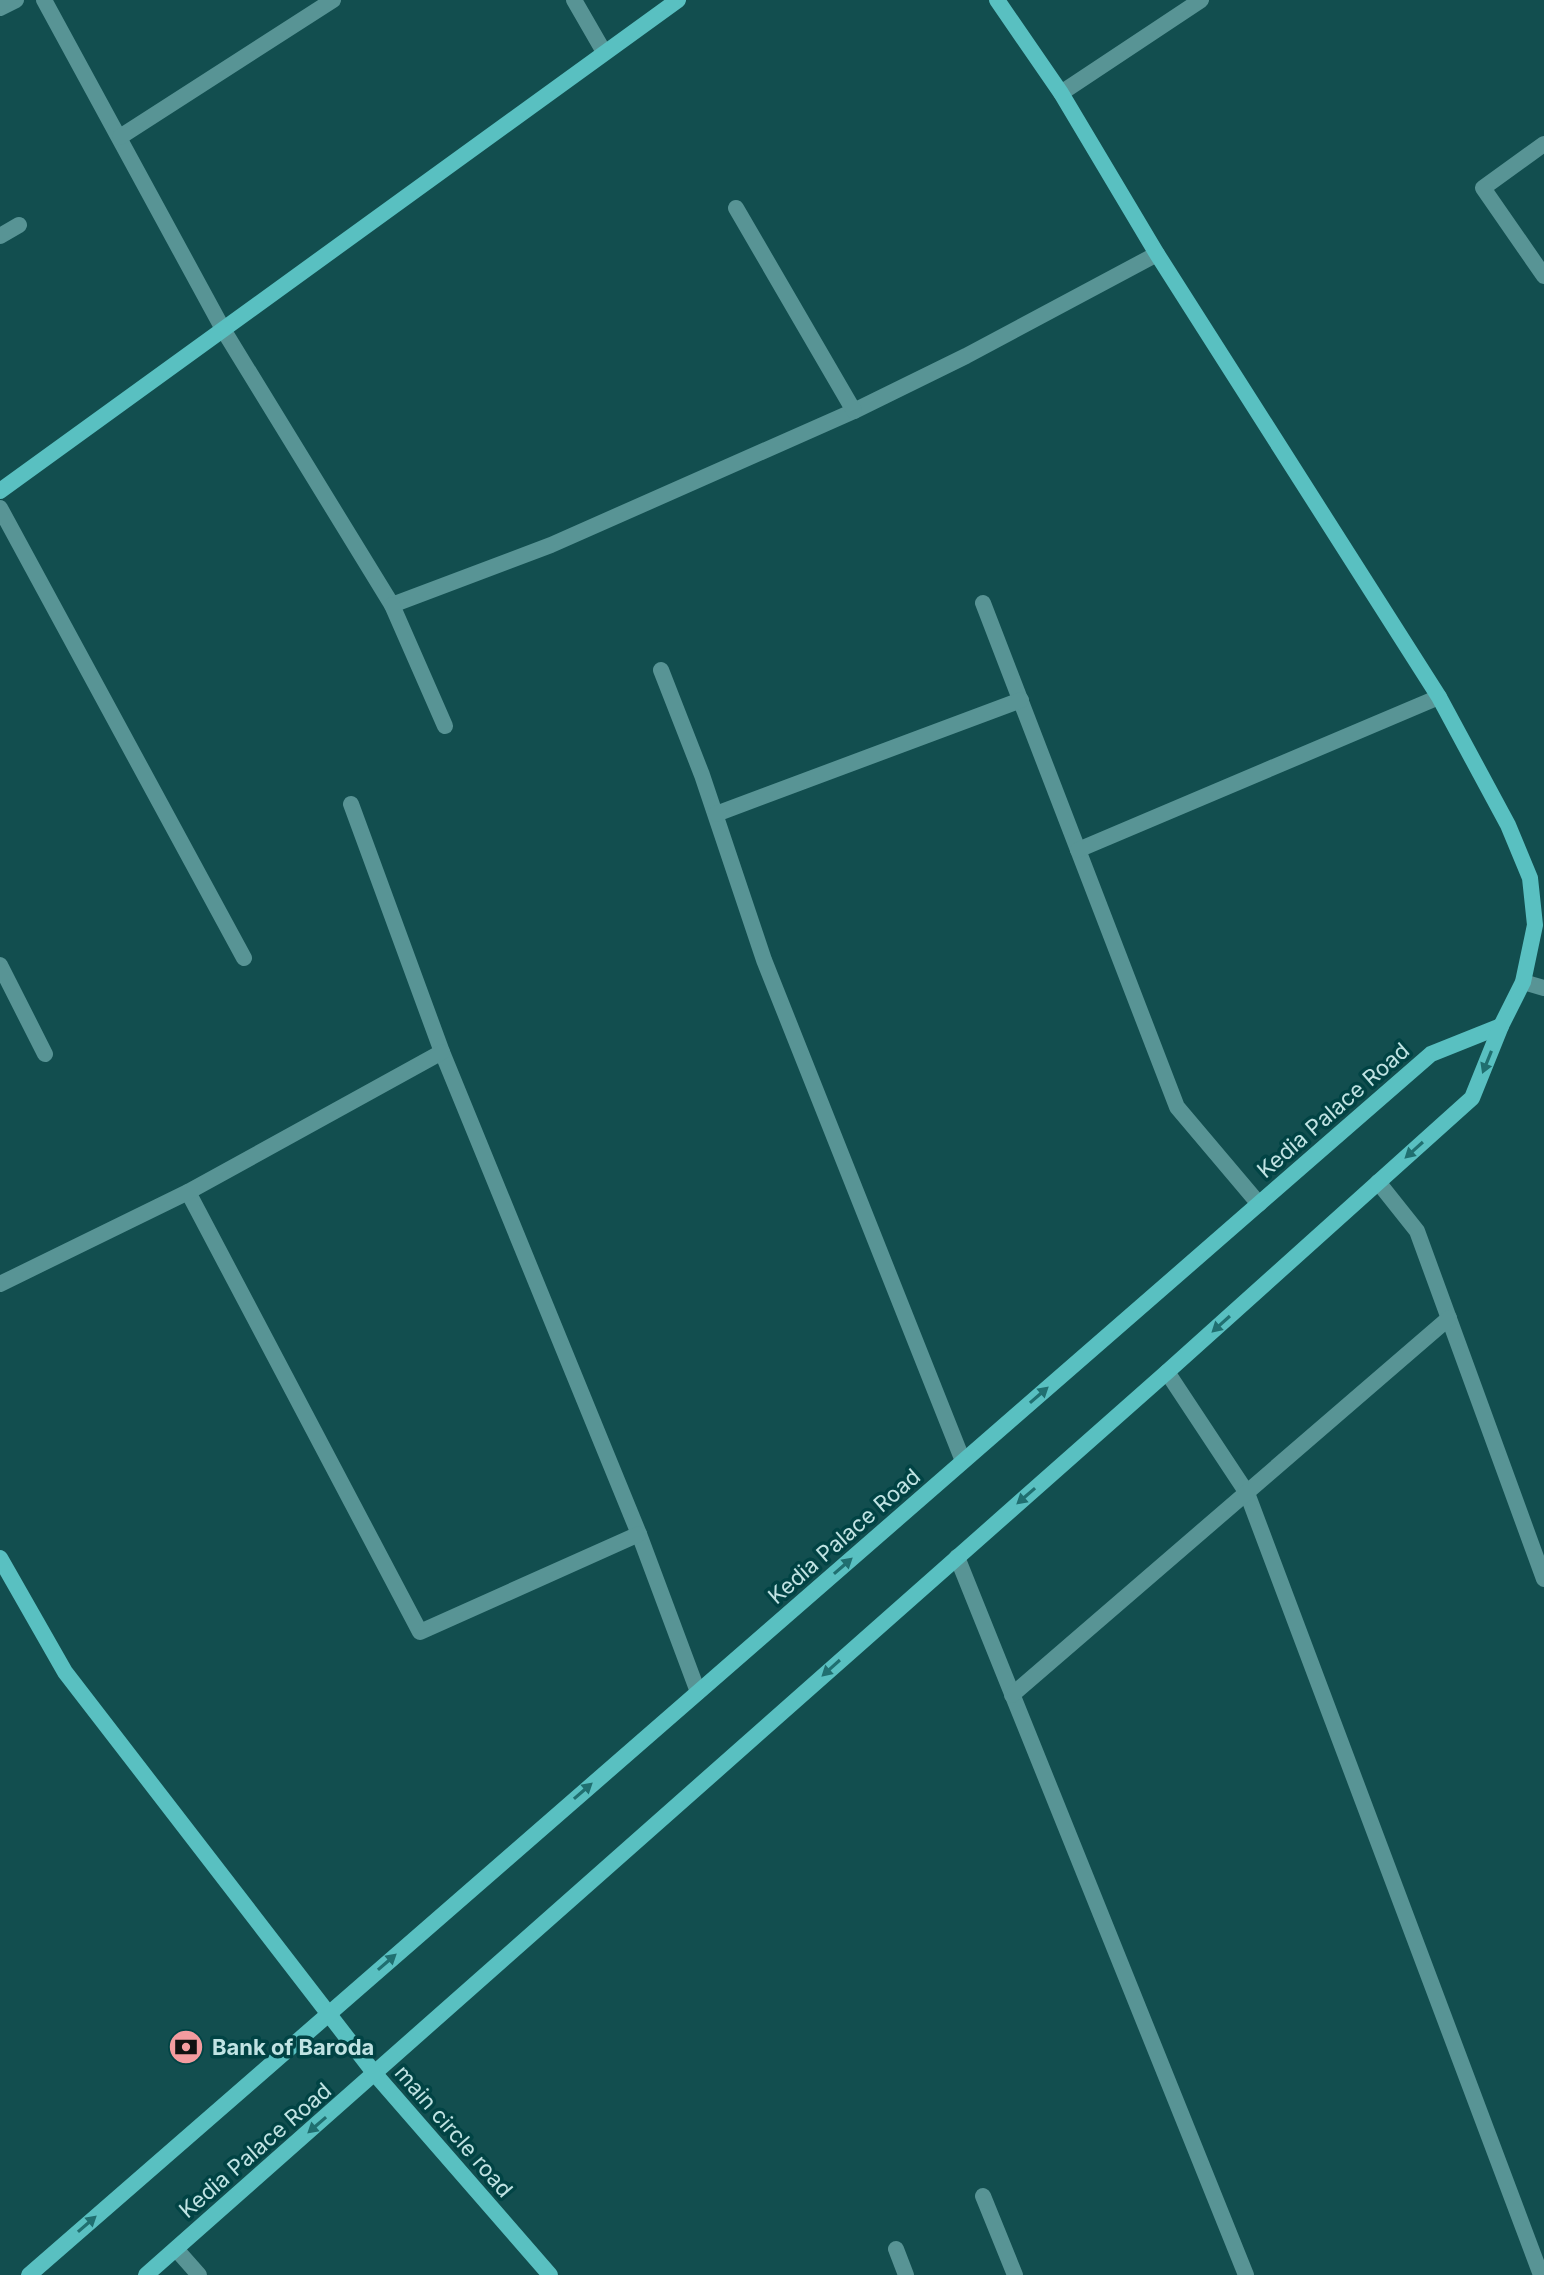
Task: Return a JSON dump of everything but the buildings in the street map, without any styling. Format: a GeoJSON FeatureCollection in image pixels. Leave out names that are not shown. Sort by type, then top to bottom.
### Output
{"type":"FeatureCollection","features":[{"type":"Feature","properties":{"kind":"street"},"geometry":{"type":"LineString","coordinates":[[0,8],[16,0]]}},
{"type":"Feature","properties":{"kind":"street"},"geometry":{"type":"LineString","coordinates":[[44,0],[224,331],[392,605],[445,726]]}},
{"type":"Feature","properties":{"kind":"street"},"geometry":{"type":"LineString","coordinates":[[120,137],[333,0]]}},
{"type":"Feature","properties":{"kind":"street"},"geometry":{"type":"LineString","coordinates":[[574,0],[604,52]]}},
{"type":"Feature","properties":{"kind":"street"},"geometry":{"type":"LineString","coordinates":[[0,491],[678,0]]}},
{"type":"Feature","properties":{"kind":"street"},"geometry":{"type":"LineString","coordinates":[[997,0],[1061,93],[1157,254],[1439,697],[1508,825],[1530,878],[1535,925],[1523,982],[1501,1026]]}},
{"type":"Feature","properties":{"kind":"street"},"geometry":{"type":"LineString","coordinates":[[1061,93],[1201,0]]}},
{"type":"Feature","properties":{"kind":"street"},"geometry":{"type":"LineString","coordinates":[[1544,144],[1483,188],[1544,276]]}},
{"type":"Feature","properties":{"kind":"street"},"geometry":{"type":"LineString","coordinates":[[736,208],[854,411]]}},
{"type":"Feature","properties":{"kind":"street"},"geometry":{"type":"LineString","coordinates":[[0,236],[19,225]]}},
{"type":"Feature","properties":{"kind":"street"},"geometry":{"type":"LineString","coordinates":[[392,605],[551,545],[854,411],[966,356],[1157,254]]}},
{"type":"Feature","properties":{"kind":"street"},"geometry":{"type":"LineString","coordinates":[[0,508],[244,958]]}},
{"type":"Feature","properties":{"kind":"street"},"geometry":{"type":"LineString","coordinates":[[983,603],[1177,1107],[1259,1204]]}},
{"type":"Feature","properties":{"kind":"street"},"geometry":{"type":"LineString","coordinates":[[661,670],[716,814],[764,960],[963,1461]]}},
{"type":"Feature","properties":{"kind":"street"},"geometry":{"type":"LineString","coordinates":[[1078,850],[1439,697]]}},
{"type":"Feature","properties":{"kind":"street"},"geometry":{"type":"LineString","coordinates":[[716,814],[1021,700]]}},
{"type":"Feature","properties":{"kind":"street"},"geometry":{"type":"LineString","coordinates":[[351,804],[442,1052],[639,1534],[698,1692]]}},
{"type":"Feature","properties":{"kind":"street"},"geometry":{"type":"LineString","coordinates":[[0,965],[45,1054]]}},
{"type":"Feature","properties":{"kind":"street"},"geometry":{"type":"LineString","coordinates":[[1523,982],[1544,988]]}},
{"type":"Feature","properties":{"kind":"street","name":"Kedia Palace Road"},"geometry":{"type":"LineString","coordinates":[[29,2275],[1431,1054],[1501,1026]]}},
{"type":"Feature","properties":{"kind":"street","name":"Kedia Palace Road"},"geometry":{"type":"LineString","coordinates":[[146,2275],[1167,1372],[1472,1098],[1501,1026]]}},
{"type":"Feature","properties":{"kind":"street"},"geometry":{"type":"LineString","coordinates":[[0,1284],[188,1192],[442,1052]]}},
{"type":"Feature","properties":{"kind":"street"},"geometry":{"type":"LineString","coordinates":[[1378,1182],[1417,1231],[1544,1579]]}},
{"type":"Feature","properties":{"kind":"street"},"geometry":{"type":"LineString","coordinates":[[188,1192],[420,1632],[639,1534]]}},
{"type":"Feature","properties":{"kind":"street"},"geometry":{"type":"LineString","coordinates":[[1012,1695],[1449,1318]]}},
{"type":"Feature","properties":{"kind":"street"},"geometry":{"type":"LineString","coordinates":[[1167,1372],[1247,1493],[1541,2275]]}},
{"type":"Feature","properties":{"kind":"street"},"geometry":{"type":"LineString","coordinates":[[957,1557],[1246,2275]]}},
{"type":"Feature","properties":{"kind":"street","name":"main circle road"},"geometry":{"type":"LineString","coordinates":[[0,1558],[65,1672],[375,2074],[550,2275]]}},
{"type":"Feature","properties":{"kind":"street"},"geometry":{"type":"LineString","coordinates":[[983,2196],[1015,2275]]}},
{"type":"Feature","properties":{"kind":"street"},"geometry":{"type":"LineString","coordinates":[[176,2249],[199,2275]]}},
{"type":"Feature","properties":{"kind":"street"},"geometry":{"type":"LineString","coordinates":[[896,2249],[906,2275]]}},
{"type":"Feature","properties":{"kind":"place","name":"Bank of Baroda"},"geometry":{"type":"Point","coordinates":[186,2047]}}]}
